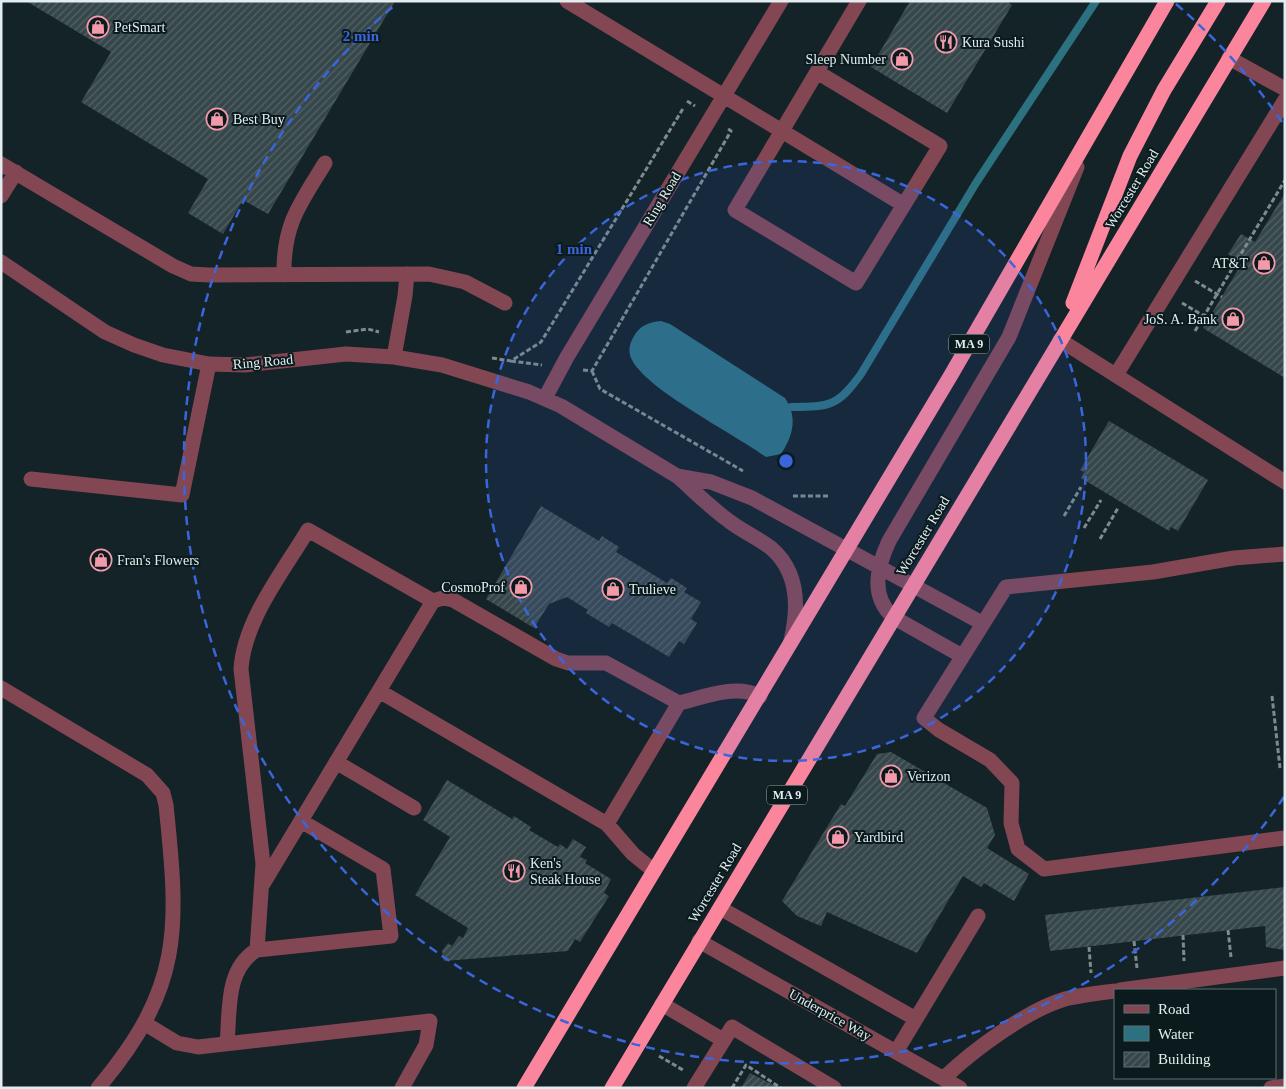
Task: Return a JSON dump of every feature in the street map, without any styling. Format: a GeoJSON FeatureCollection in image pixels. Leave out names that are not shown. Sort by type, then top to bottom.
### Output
{"type":"FeatureCollection","features":[{"type":"Feature","properties":{"kind":"highway","name":"MA 9"},"geometry":{"type":"LineString","coordinates":[[524,1088],[956,367],[1168,1]]}},
{"type":"Feature","properties":{"kind":"highway"},"geometry":{"type":"LineString","coordinates":[[1060,340],[1130,156],[1164,90],[1218,1]]}},
{"type":"Feature","properties":{"kind":"highway","name":"Worcester Road"},"geometry":{"type":"LineString","coordinates":[[612,1088],[1264,1]]}},
{"type":"Feature","properties":{"kind":"street"},"geometry":{"type":"LineString","coordinates":[[566,1],[904,205]]}},
{"type":"Feature","properties":{"kind":"street","name":"Ring Road"},"geometry":{"type":"LineString","coordinates":[[546,398],[567,357],[781,1]]}},
{"type":"Feature","properties":{"kind":"street"},"geometry":{"type":"LineString","coordinates":[[817,72],[940,146],[856,283],[735,210],[782,130],[817,72],[860,1]]}},
{"type":"Feature","properties":{"kind":"street"},"geometry":{"type":"LineString","coordinates":[[1229,58],[1285,89]]}},
{"type":"Feature","properties":{"kind":"street"},"geometry":{"type":"LineString","coordinates":[[1116,375],[1285,100]]}},
{"type":"Feature","properties":{"kind":"street"},"geometry":{"type":"LineString","coordinates":[[962,656],[893,617],[881,604],[879,595],[880,566],[889,541],[1009,337],[1088,137]]}},
{"type":"Feature","properties":{"kind":"street"},"geometry":{"type":"LineString","coordinates":[[284,275],[284,245],[290,223],[325,163]]}},
{"type":"Feature","properties":{"kind":"street"},"geometry":{"type":"LineString","coordinates":[[1,164],[181,270],[200,275],[407,274],[453,278],[476,286],[505,303]]}},
{"type":"Feature","properties":{"kind":"street"},"geometry":{"type":"LineString","coordinates":[[1,196],[16,172]]}},
{"type":"Feature","properties":{"kind":"street","name":"Ring Road"},"geometry":{"type":"LineString","coordinates":[[1,262],[87,321],[120,339],[163,355],[209,364],[264,364],[346,354],[394,357],[442,365],[546,398],[677,476],[711,482],[739,492],[880,566],[982,623]]}},
{"type":"Feature","properties":{"kind":"street"},"geometry":{"type":"LineString","coordinates":[[394,357],[407,274]]}},
{"type":"Feature","properties":{"kind":"street"},"geometry":{"type":"LineString","coordinates":[[1060,340],[1285,482]]}},
{"type":"Feature","properties":{"kind":"street"},"geometry":{"type":"LineString","coordinates":[[31,479],[182,495],[209,364]]}},
{"type":"Feature","properties":{"kind":"street"},"geometry":{"type":"LineString","coordinates":[[677,476],[728,521],[771,549],[784,563],[792,579],[796,599],[795,620],[786,652]]}},
{"type":"Feature","properties":{"kind":"street"},"geometry":{"type":"LineString","coordinates":[[257,950],[263,884],[262,844],[241,679],[242,658],[247,636],[257,616],[308,530],[433,601]]}},
{"type":"Feature","properties":{"kind":"street"},"geometry":{"type":"LineString","coordinates":[[1285,554],[1234,558],[1153,572],[1006,587],[924,718],[939,730],[990,760],[1012,783],[1011,823],[1018,849],[1044,869],[1285,838]]}},
{"type":"Feature","properties":{"kind":"street"},"geometry":{"type":"LineString","coordinates":[[263,884],[433,601],[443,598],[453,600],[562,662],[606,663],[678,703],[735,690],[748,691],[760,696]]}},
{"type":"Feature","properties":{"kind":"street"},"geometry":{"type":"LineString","coordinates":[[1,688],[147,775],[163,793],[174,880],[173,934],[162,986],[144,1023],[122,1058],[98,1088]]}},
{"type":"Feature","properties":{"kind":"street"},"geometry":{"type":"LineString","coordinates":[[379,691],[607,824],[633,854],[654,871]]}},
{"type":"Feature","properties":{"kind":"street"},"geometry":{"type":"LineString","coordinates":[[607,824],[678,703]]}},
{"type":"Feature","properties":{"kind":"street"},"geometry":{"type":"LineString","coordinates":[[336,762],[414,808]]}},
{"type":"Feature","properties":{"kind":"street"},"geometry":{"type":"LineString","coordinates":[[227,1044],[236,972],[244,959],[257,950],[390,936],[382,869],[301,821]]}},
{"type":"Feature","properties":{"kind":"street"},"geometry":{"type":"LineString","coordinates":[[720,908],[916,1019]]}},
{"type":"Feature","properties":{"kind":"street"},"geometry":{"type":"LineString","coordinates":[[896,1052],[978,916]]}},
{"type":"Feature","properties":{"kind":"street","name":"Underprice Way"},"geometry":{"type":"LineString","coordinates":[[700,941],[960,1088]]}},
{"type":"Feature","properties":{"kind":"street"},"geometry":{"type":"LineString","coordinates":[[1130,989],[1285,968]]}},
{"type":"Feature","properties":{"kind":"street"},"geometry":{"type":"LineString","coordinates":[[944,1078],[983,1044],[1042,1009],[1064,1000],[1114,991]]}},
{"type":"Feature","properties":{"kind":"street"},"geometry":{"type":"LineString","coordinates":[[662,1004],[723,1040]]}},
{"type":"Feature","properties":{"kind":"street"},"geometry":{"type":"LineString","coordinates":[[144,1023],[182,1045],[198,1047],[430,1022],[426,1045],[402,1088]]}},
{"type":"Feature","properties":{"kind":"street"},"geometry":{"type":"LineString","coordinates":[[694,1088],[732,1027],[826,1086]]}},
{"type":"Feature","properties":{"kind":"street"},"geometry":{"type":"LineString","coordinates":[[1271,1088],[1285,1086]]}},
{"type":"Feature","properties":{"kind":"path"},"geometry":{"type":"LineString","coordinates":[[1195,331],[1285,180]]}},
{"type":"Feature","properties":{"kind":"path"},"geometry":{"type":"LineString","coordinates":[[1180,272],[1222,297]]}},
{"type":"Feature","properties":{"kind":"path"},"geometry":{"type":"LineString","coordinates":[[1167,293],[1209,318]]}},
{"type":"Feature","properties":{"kind":"path"},"geometry":{"type":"LineString","coordinates":[[592,371],[600,389],[745,472]]}},
{"type":"Feature","properties":{"kind":"path"},"geometry":{"type":"LineString","coordinates":[[1064,516],[1081,487]]}},
{"type":"Feature","properties":{"kind":"path"},"geometry":{"type":"LineString","coordinates":[[788,496],[828,496]]}},
{"type":"Feature","properties":{"kind":"path"},"geometry":{"type":"LineString","coordinates":[[1084,528],[1101,500]]}},
{"type":"Feature","properties":{"kind":"path"},"geometry":{"type":"LineString","coordinates":[[1100,539],[1118,508]]}},
{"type":"Feature","properties":{"kind":"path"},"geometry":{"type":"LineString","coordinates":[[1272,696],[1280,768]]}},
{"type":"Feature","properties":{"kind":"path"},"geometry":{"type":"LineString","coordinates":[[1228,930],[1233,975]]}},
{"type":"Feature","properties":{"kind":"path"},"geometry":{"type":"LineString","coordinates":[[1182,935],[1185,981]]}},
{"type":"Feature","properties":{"kind":"path"},"geometry":{"type":"LineString","coordinates":[[1134,942],[1139,988]]}},
{"type":"Feature","properties":{"kind":"path"},"geometry":{"type":"LineString","coordinates":[[1089,947],[1093,994]]}},
{"type":"Feature","properties":{"kind":"path"},"geometry":{"type":"LineString","coordinates":[[659,1056],[684,1070]]}},
{"type":"Feature","properties":{"kind":"path"},"geometry":{"type":"LineString","coordinates":[[732,1088],[746,1065],[781,1088]]}},
{"type":"Feature","properties":{"kind":"water"},"geometry":{"type":"Polygon","coordinates":[[[661,321],[670,324],[785,398],[792,412],[793,419],[789,440],[781,454],[766,457],[693,412],[655,385],[641,372],[632,360],[631,343],[635,334],[641,328],[652,322],[661,321]]]}},
{"type":"Feature","properties":{"kind":"building","name":"Best Buy"},"geometry":{"type":"Polygon","coordinates":[[[26,1],[395,1],[268,214],[243,200],[223,234],[188,213],[208,179],[81,102],[111,52],[26,1]]]}},
{"type":"Feature","properties":{"kind":"building"},"geometry":{"type":"Polygon","coordinates":[[[910,1],[1006,1],[1012,5],[947,113],[871,67],[910,1]]]}},
{"type":"Feature","properties":{"kind":"building"},"geometry":{"type":"Polygon","coordinates":[[[1285,193],[1285,378],[1203,328],[1242,263],[1228,254],[1241,234],[1255,242],[1285,193]]]}},
{"type":"Feature","properties":{"kind":"building"},"geometry":{"type":"Polygon","coordinates":[[[1109,421],[1208,480],[1178,531],[1171,527],[1169,531],[1081,478],[1084,472],[1080,470],[1109,421]]]}},
{"type":"Feature","properties":{"kind":"building"},"geometry":{"type":"Polygon","coordinates":[[[541,506],[599,541],[602,536],[619,547],[616,552],[667,583],[671,578],[687,588],[684,592],[701,602],[691,619],[697,623],[684,644],[679,641],[669,657],[612,623],[609,627],[586,613],[588,610],[567,597],[549,604],[534,628],[486,599],[541,506]]]}},
{"type":"Feature","properties":{"kind":"building"},"geometry":{"type":"Polygon","coordinates":[[[891,752],[987,808],[995,835],[987,848],[1029,874],[1014,901],[984,883],[981,887],[963,876],[917,953],[827,912],[821,926],[797,916],[782,901],[841,804],[845,806],[877,754],[891,752]]]}},
{"type":"Feature","properties":{"kind":"building","name":"Ken's Steak House"},"geometry":{"type":"Polygon","coordinates":[[[447,780],[512,819],[514,816],[531,827],[529,830],[558,847],[560,844],[567,849],[573,839],[586,847],[580,857],[587,860],[585,863],[611,879],[604,893],[609,896],[580,942],[575,939],[568,951],[444,961],[442,951],[448,943],[452,946],[459,936],[463,938],[468,928],[415,895],[450,837],[423,820],[447,780]]]}},
{"type":"Feature","properties":{"kind":"building"},"geometry":{"type":"Polygon","coordinates":[[[1285,887],[1285,950],[1266,947],[1265,926],[1050,951],[1045,915],[1285,887]]]}},
{"type":"Feature","properties":{"kind":"building"},"geometry":{"type":"Polygon","coordinates":[[[750,1073],[779,1088],[741,1088],[750,1073]]]}},
{"type":"Feature","properties":{"kind":"waterway"},"geometry":{"type":"LineString","coordinates":[[791,407],[824,405],[839,399],[853,385],[976,183],[1096,1]]}},
{"type":"Feature","properties":{"kind":"place","name":"PetSmart"},"geometry":{"type":"Point","coordinates":[98,27]}},
{"type":"Feature","properties":{"kind":"place","name":"Kura Sushi"},"geometry":{"type":"Point","coordinates":[946,42]}},
{"type":"Feature","properties":{"kind":"place","name":"Sleep Number"},"geometry":{"type":"Point","coordinates":[902,59]}},
{"type":"Feature","properties":{"kind":"place","name":"Best Buy"},"geometry":{"type":"Point","coordinates":[217,119]}},
{"type":"Feature","properties":{"kind":"place","name":"AT&T"},"geometry":{"type":"Point","coordinates":[1264,263]}},
{"type":"Feature","properties":{"kind":"place","name":"JoS. A. Bank"},"geometry":{"type":"Point","coordinates":[1233,319]}},
{"type":"Feature","properties":{"kind":"place","name":"Fran's Flowers"},"geometry":{"type":"Point","coordinates":[101,560]}},
{"type":"Feature","properties":{"kind":"place","name":"CosmoProf"},"geometry":{"type":"Point","coordinates":[521,587]}},
{"type":"Feature","properties":{"kind":"place","name":"Trulieve"},"geometry":{"type":"Point","coordinates":[613,589]}},
{"type":"Feature","properties":{"kind":"place","name":"Verizon"},"geometry":{"type":"Point","coordinates":[891,776]}},
{"type":"Feature","properties":{"kind":"place","name":"Yardbird"},"geometry":{"type":"Point","coordinates":[838,837]}},
{"type":"Feature","properties":{"kind":"place","name":"Ken's Steak House"},"geometry":{"type":"Point","coordinates":[514,871]}}]}
